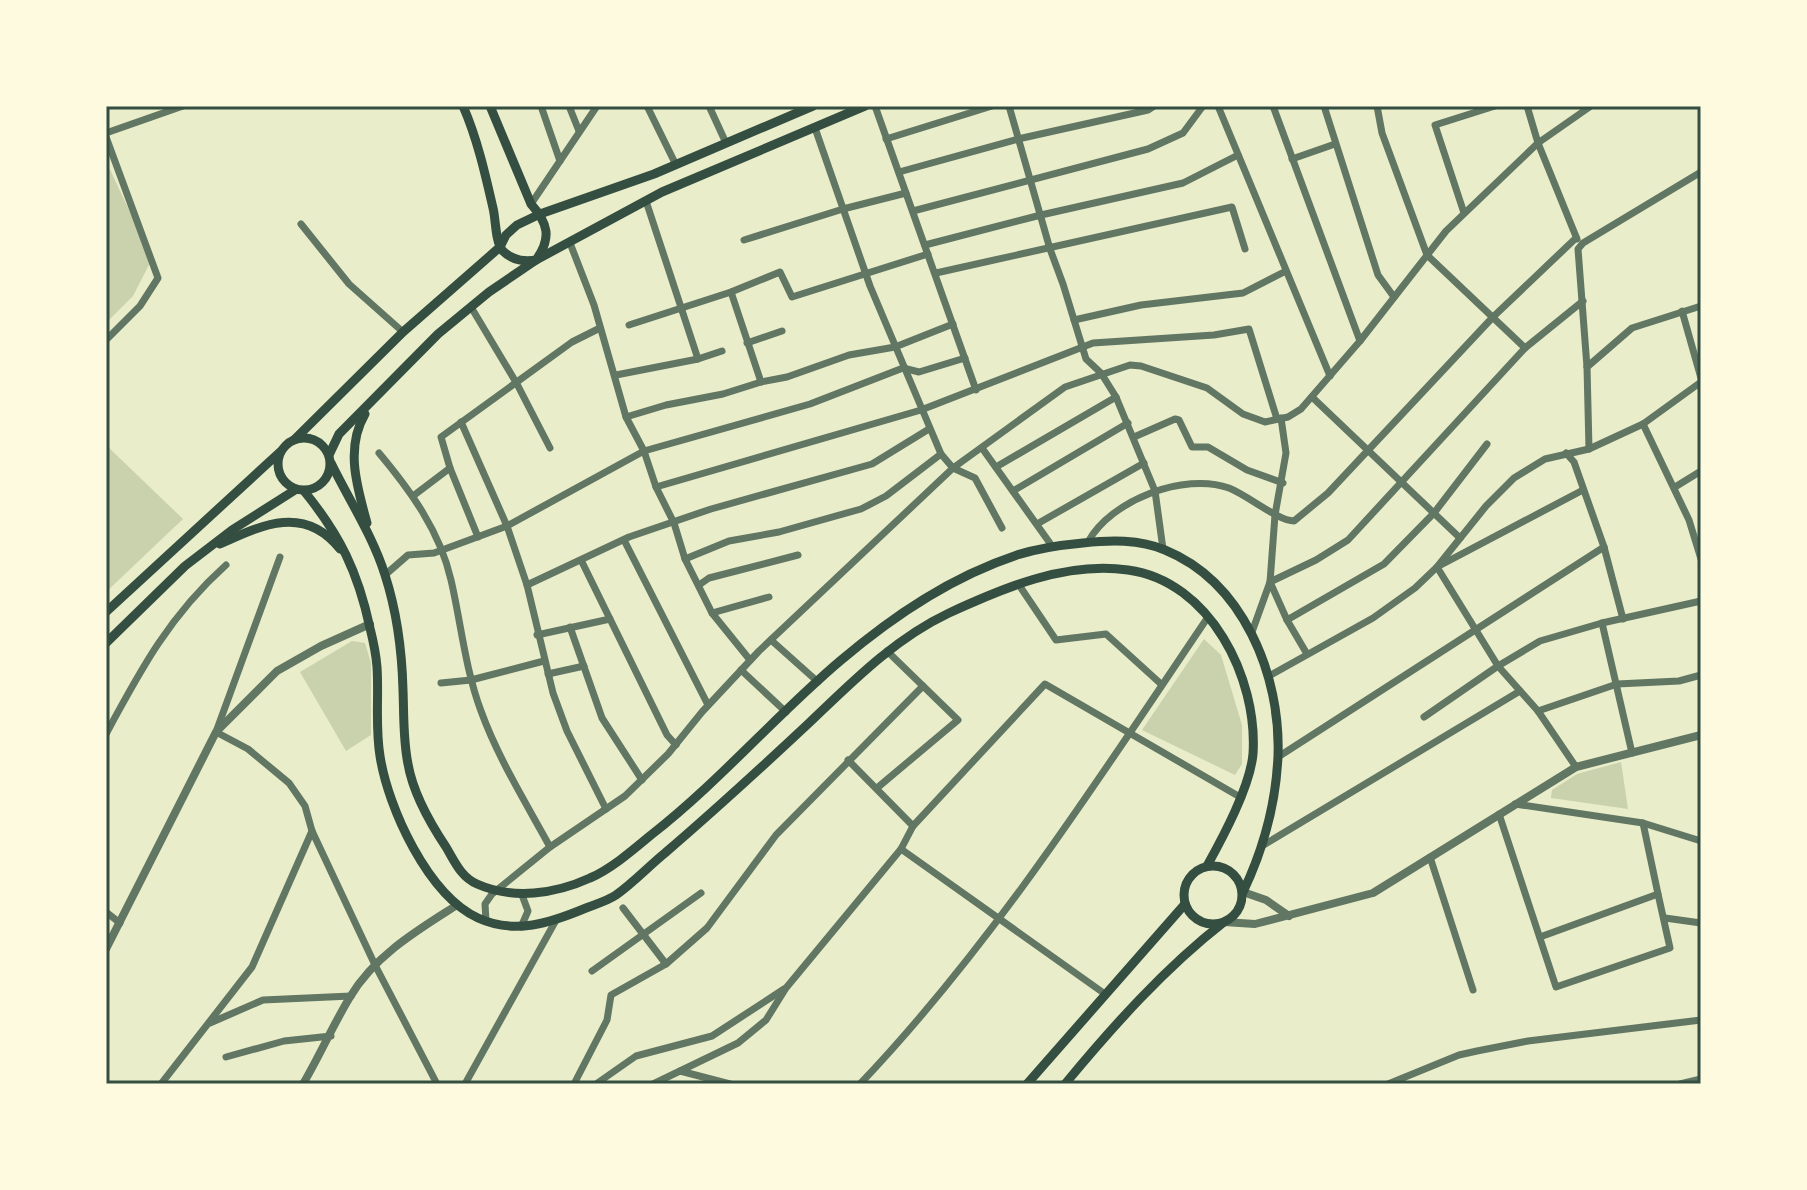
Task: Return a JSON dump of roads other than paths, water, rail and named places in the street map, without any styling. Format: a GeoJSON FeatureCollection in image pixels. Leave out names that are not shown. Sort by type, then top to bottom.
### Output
{"type":"FeatureCollection","features":[{"type":"Feature","properties":{"kind":"main road"},"geometry":{"type":"LineString","coordinates":[[463,106],[473,129],[500,247],[512,258],[526,262],[536,260],[546,246],[546,229],[540,214],[531,204],[490,106]]}},
{"type":"Feature","properties":{"kind":"main road"},"geometry":{"type":"LineString","coordinates":[[106,612],[294,440],[403,332],[500,247],[506,235],[517,225],[676,165],[794,110],[813,106]]}},
{"type":"Feature","properties":{"kind":"main road"},"geometry":{"type":"LineString","coordinates":[[106,643],[203,552],[299,490],[321,485],[330,471],[330,459],[339,434],[438,334],[536,260],[662,192],[865,106]]}},
{"type":"Feature","properties":{"kind":"main road"},"geometry":{"type":"LineString","coordinates":[[373,399],[353,441],[354,465],[373,546]]}},
{"type":"Feature","properties":{"kind":"main road"},"geometry":{"type":"LineString","coordinates":[[294,440],[319,442],[385,575],[400,645],[403,732],[409,769],[427,814],[464,877],[480,886],[522,895],[591,878],[639,845],[722,775],[818,682],[898,615],[950,582],[1018,555],[1052,546],[1110,540],[1163,549],[1195,566],[1225,594],[1252,632],[1269,676],[1277,720],[1278,757],[1262,846],[1239,910],[1193,946],[1065,1084]]}},
{"type":"Feature","properties":{"kind":"main road"},"geometry":{"type":"LineString","coordinates":[[280,452],[277,460],[281,478],[299,490],[329,521],[349,560],[370,624],[377,666],[376,715],[380,759],[401,823],[439,887],[457,905],[504,927],[555,922],[613,897],[712,814],[887,651],[944,615],[1047,576],[1092,569],[1126,570],[1155,576],[1188,596],[1208,617],[1235,661],[1250,707],[1253,757],[1240,797],[1207,866],[1191,877],[1186,885],[1185,904],[1027,1084]]}},
{"type":"Feature","properties":{"kind":"main road"},"geometry":{"type":"LineString","coordinates":[[203,552],[256,528],[286,521],[311,526],[331,538],[349,560]]}},
{"type":"Feature","properties":{"kind":"main road"},"geometry":{"type":"LineString","coordinates":[[1207,866],[1217,866],[1234,874],[1243,892]]}},
{"type":"Feature","properties":{"kind":"main road"},"geometry":{"type":"LineString","coordinates":[[1185,904],[1196,919],[1205,923],[1224,922]]}},
{"type":"Feature","properties":{"kind":"street"},"geometry":{"type":"LineString","coordinates":[[106,340],[140,306],[158,278],[106,135],[183,106]]}},
{"type":"Feature","properties":{"kind":"street"},"geometry":{"type":"LineString","coordinates":[[541,106],[560,161]]}},
{"type":"Feature","properties":{"kind":"street"},"geometry":{"type":"LineString","coordinates":[[569,106],[579,131]]}},
{"type":"Feature","properties":{"kind":"street"},"geometry":{"type":"LineString","coordinates":[[531,204],[597,106]]}},
{"type":"Feature","properties":{"kind":"street"},"geometry":{"type":"LineString","coordinates":[[647,106],[676,165]]}},
{"type":"Feature","properties":{"kind":"street"},"geometry":{"type":"LineString","coordinates":[[709,106],[726,143]]}},
{"type":"Feature","properties":{"kind":"street"},"geometry":{"type":"LineString","coordinates":[[875,106],[976,390]]}},
{"type":"Feature","properties":{"kind":"street"},"geometry":{"type":"LineString","coordinates":[[886,139],[992,106]]}},
{"type":"Feature","properties":{"kind":"street"},"geometry":{"type":"LineString","coordinates":[[1009,106],[1050,249],[1086,359],[1101,373],[1116,397],[1155,491],[1163,549]]}},
{"type":"Feature","properties":{"kind":"street"},"geometry":{"type":"LineString","coordinates":[[899,172],[1154,106]]}},
{"type":"Feature","properties":{"kind":"street"},"geometry":{"type":"LineString","coordinates":[[913,211],[1148,149],[1183,133],[1203,106]]}},
{"type":"Feature","properties":{"kind":"street"},"geometry":{"type":"LineString","coordinates":[[1218,106],[1330,376]]}},
{"type":"Feature","properties":{"kind":"street"},"geometry":{"type":"LineString","coordinates":[[1273,106],[1360,341]]}},
{"type":"Feature","properties":{"kind":"street"},"geometry":{"type":"LineString","coordinates":[[1324,106],[1378,275],[1394,297]]}},
{"type":"Feature","properties":{"kind":"street"},"geometry":{"type":"LineString","coordinates":[[1377,106],[1382,133],[1427,255],[1525,348]]}},
{"type":"Feature","properties":{"kind":"street"},"geometry":{"type":"LineString","coordinates":[[1464,213],[1435,125],[1495,106]]}},
{"type":"Feature","properties":{"kind":"street"},"geometry":{"type":"LineString","coordinates":[[1527,106],[1578,249],[1587,367],[1589,449]]}},
{"type":"Feature","properties":{"kind":"street"},"geometry":{"type":"LineString","coordinates":[[486,921],[485,904],[492,894],[550,847],[625,796],[676,745],[750,660],[953,468],[1006,428],[1065,387],[1130,365],[1207,388],[1243,414],[1265,422],[1301,409],[1464,213],[1538,143],[1591,106]]}},
{"type":"Feature","properties":{"kind":"street"},"geometry":{"type":"LineString","coordinates":[[815,128],[866,273],[929,429],[941,454],[953,468],[975,478],[1002,528]]}},
{"type":"Feature","properties":{"kind":"street"},"geometry":{"type":"LineString","coordinates":[[1292,159],[1335,144]]}},
{"type":"Feature","properties":{"kind":"street"},"geometry":{"type":"LineString","coordinates":[[925,245],[1183,183],[1238,155]]}},
{"type":"Feature","properties":{"kind":"street"},"geometry":{"type":"LineString","coordinates":[[1578,249],[1583,243],[1701,172]]}},
{"type":"Feature","properties":{"kind":"street"},"geometry":{"type":"LineString","coordinates":[[744,240],[906,193]]}},
{"type":"Feature","properties":{"kind":"street"},"geometry":{"type":"LineString","coordinates":[[646,201],[698,359]]}},
{"type":"Feature","properties":{"kind":"street"},"geometry":{"type":"LineString","coordinates":[[936,273],[1232,207],[1245,249]]}},
{"type":"Feature","properties":{"kind":"street"},"geometry":{"type":"LineString","coordinates":[[301,224],[349,284],[403,332]]}},
{"type":"Feature","properties":{"kind":"street"},"geometry":{"type":"LineString","coordinates":[[1088,542],[1095,530],[1113,516],[1155,491],[1175,485],[1208,483],[1254,499],[1283,521],[1294,521],[1328,493],[1493,317],[1576,238]]}},
{"type":"Feature","properties":{"kind":"street"},"geometry":{"type":"LineString","coordinates":[[570,243],[616,375],[626,417],[674,523],[685,559],[712,613],[750,660]]}},
{"type":"Feature","properties":{"kind":"street"},"geometry":{"type":"LineString","coordinates":[[629,325],[731,292],[780,272],[792,297],[928,254]]}},
{"type":"Feature","properties":{"kind":"street"},"geometry":{"type":"LineString","coordinates":[[1074,320],[1141,305],[1243,293],[1286,271]]}},
{"type":"Feature","properties":{"kind":"street"},"geometry":{"type":"LineString","coordinates":[[731,292],[761,382]]}},
{"type":"Feature","properties":{"kind":"street"},"geometry":{"type":"LineString","coordinates":[[1270,582],[1316,560],[1348,540],[1525,348],[1583,301]]}},
{"type":"Feature","properties":{"kind":"street"},"geometry":{"type":"LineString","coordinates":[[1587,367],[1632,328],[1701,306]]}},
{"type":"Feature","properties":{"kind":"street"},"geometry":{"type":"LineString","coordinates":[[471,307],[517,384],[550,448]]}},
{"type":"Feature","properties":{"kind":"street"},"geometry":{"type":"LineString","coordinates":[[1269,676],[1373,618],[1415,588],[1514,478],[1545,459],[1589,449],[1643,424],[1701,380],[1682,311]]}},
{"type":"Feature","properties":{"kind":"street"},"geometry":{"type":"LineString","coordinates":[[626,417],[787,377],[849,355],[895,347],[953,324]]}},
{"type":"Feature","properties":{"kind":"street"},"geometry":{"type":"LineString","coordinates":[[478,537],[441,437],[572,342],[600,328]]}},
{"type":"Feature","properties":{"kind":"street"},"geometry":{"type":"LineString","coordinates":[[656,487],[921,410],[1093,343],[1214,335],[1249,329],[1279,419],[1286,453],[1275,515],[1270,582],[1252,632]]}},
{"type":"Feature","properties":{"kind":"street"},"geometry":{"type":"LineString","coordinates":[[747,343],[782,331]]}},
{"type":"Feature","properties":{"kind":"street"},"geometry":{"type":"LineString","coordinates":[[616,375],[698,359],[722,351]]}},
{"type":"Feature","properties":{"kind":"street"},"geometry":{"type":"LineString","coordinates":[[385,575],[408,555],[441,550],[507,526],[644,451],[810,404],[903,368],[919,372],[965,358]]}},
{"type":"Feature","properties":{"kind":"street"},"geometry":{"type":"LineString","coordinates":[[996,467],[1116,397]]}},
{"type":"Feature","properties":{"kind":"street"},"geometry":{"type":"LineString","coordinates":[[1312,397],[1460,538]]}},
{"type":"Feature","properties":{"kind":"street"},"geometry":{"type":"LineString","coordinates":[[1134,437],[1179,420],[1192,447],[1208,447],[1247,470],[1283,483]]}},
{"type":"Feature","properties":{"kind":"street"},"geometry":{"type":"LineString","coordinates":[[461,422],[507,526],[527,585],[544,661],[567,731],[606,809]]}},
{"type":"Feature","properties":{"kind":"street"},"geometry":{"type":"LineString","coordinates":[[1013,491],[1128,423]]}},
{"type":"Feature","properties":{"kind":"street"},"geometry":{"type":"LineString","coordinates":[[1643,424],[1675,487],[1701,559]]}},
{"type":"Feature","properties":{"kind":"street"},"geometry":{"type":"LineString","coordinates":[[527,585],[624,540],[740,500],[872,464],[929,429]]}},
{"type":"Feature","properties":{"kind":"street"},"geometry":{"type":"LineString","coordinates":[[1287,620],[1384,564],[1434,513],[1487,444]]}},
{"type":"Feature","properties":{"kind":"street"},"geometry":{"type":"LineString","coordinates":[[982,448],[1052,546]]}},
{"type":"Feature","properties":{"kind":"street"},"geometry":{"type":"LineString","coordinates":[[379,453],[413,496],[441,550],[451,577],[471,680],[485,722],[550,847]]}},
{"type":"Feature","properties":{"kind":"street"},"geometry":{"type":"LineString","coordinates":[[1566,453],[1574,462],[1604,547],[1623,619]]}},
{"type":"Feature","properties":{"kind":"street"},"geometry":{"type":"LineString","coordinates":[[685,559],[729,541],[779,532],[861,509],[886,496],[941,454]]}},
{"type":"Feature","properties":{"kind":"street"},"geometry":{"type":"LineString","coordinates":[[1037,524],[1144,463]]}},
{"type":"Feature","properties":{"kind":"street"},"geometry":{"type":"LineString","coordinates":[[413,496],[450,468]]}},
{"type":"Feature","properties":{"kind":"street"},"geometry":{"type":"LineString","coordinates":[[1675,487],[1701,471]]}},
{"type":"Feature","properties":{"kind":"street"},"geometry":{"type":"LineString","coordinates":[[1437,567],[1583,490]]}},
{"type":"Feature","properties":{"kind":"street"},"geometry":{"type":"LineString","coordinates":[[624,540],[708,705]]}},
{"type":"Feature","properties":{"kind":"street"},"geometry":{"type":"LineString","coordinates":[[1278,757],[1604,547]]}},
{"type":"Feature","properties":{"kind":"street"},"geometry":{"type":"LineString","coordinates":[[699,585],[709,578],[798,555]]}},
{"type":"Feature","properties":{"kind":"street"},"geometry":{"type":"LineString","coordinates":[[106,949],[216,732],[280,557]]}},
{"type":"Feature","properties":{"kind":"street"},"geometry":{"type":"LineString","coordinates":[[582,562],[667,735],[676,745]]}},
{"type":"Feature","properties":{"kind":"street"},"geometry":{"type":"LineString","coordinates":[[106,734],[147,658],[195,593],[226,565]]}},
{"type":"Feature","properties":{"kind":"street"},"geometry":{"type":"LineString","coordinates":[[1437,567],[1498,666],[1538,711],[1576,767]]}},
{"type":"Feature","properties":{"kind":"street"},"geometry":{"type":"LineString","coordinates":[[1270,582],[1307,654]]}},
{"type":"Feature","properties":{"kind":"street"},"geometry":{"type":"LineString","coordinates":[[1019,585],[1056,640],[1106,634],[1161,684]]}},
{"type":"Feature","properties":{"kind":"street"},"geometry":{"type":"LineString","coordinates":[[712,613],[769,597]]}},
{"type":"Feature","properties":{"kind":"street"},"geometry":{"type":"LineString","coordinates":[[1424,717],[1540,641],[1602,623],[1701,601]]}},
{"type":"Feature","properties":{"kind":"street"},"geometry":{"type":"LineString","coordinates":[[860,1084],[912,1029],[1000,918],[1208,617]]}},
{"type":"Feature","properties":{"kind":"street"},"geometry":{"type":"LineString","coordinates":[[537,635],[610,619]]}},
{"type":"Feature","properties":{"kind":"street"},"geometry":{"type":"LineString","coordinates":[[1602,623],[1632,753]]}},
{"type":"Feature","properties":{"kind":"street"},"geometry":{"type":"LineString","coordinates":[[216,732],[277,671],[370,624]]}},
{"type":"Feature","properties":{"kind":"street"},"geometry":{"type":"LineString","coordinates":[[570,627],[602,718],[642,780]]}},
{"type":"Feature","properties":{"kind":"street"},"geometry":{"type":"LineString","coordinates":[[771,640],[818,682]]}},
{"type":"Feature","properties":{"kind":"street"},"geometry":{"type":"LineString","coordinates":[[877,788],[958,720],[887,651]]}},
{"type":"Feature","properties":{"kind":"street"},"geometry":{"type":"LineString","coordinates":[[441,683],[471,680],[544,661]]}},
{"type":"Feature","properties":{"kind":"street"},"geometry":{"type":"LineString","coordinates":[[548,674],[584,666]]}},
{"type":"Feature","properties":{"kind":"street"},"geometry":{"type":"LineString","coordinates":[[741,670],[786,712]]}},
{"type":"Feature","properties":{"kind":"street"},"geometry":{"type":"LineString","coordinates":[[1538,711],[1617,684],[1679,681],[1701,675]]}},
{"type":"Feature","properties":{"kind":"street"},"geometry":{"type":"LineString","coordinates":[[653,1084],[738,1043],[766,1020],[786,988],[901,849],[913,826],[1045,684],[1240,797]]}},
{"type":"Feature","properties":{"kind":"street"},"geometry":{"type":"LineString","coordinates":[[574,1084],[607,1020],[611,995],[666,964],[707,928],[776,835],[923,686]]}},
{"type":"Feature","properties":{"kind":"street"},"geometry":{"type":"LineString","coordinates":[[1262,846],[1520,691]]}},
{"type":"Feature","properties":{"kind":"street"},"geometry":{"type":"LineString","coordinates":[[216,732],[248,749],[289,783],[305,806],[312,831],[375,965],[437,1084]]}},
{"type":"Feature","properties":{"kind":"street"},"geometry":{"type":"LineString","coordinates":[[1224,922],[1255,924],[1373,893],[1576,767],[1701,735]]}},
{"type":"Feature","properties":{"kind":"street"},"geometry":{"type":"LineString","coordinates":[[848,760],[913,826]]}},
{"type":"Feature","properties":{"kind":"street"},"geometry":{"type":"LineString","coordinates":[[1514,804],[1643,823],[1701,841]]}},
{"type":"Feature","properties":{"kind":"street"},"geometry":{"type":"LineString","coordinates":[[1499,814],[1556,987],[1670,948],[1643,823]]}},
{"type":"Feature","properties":{"kind":"street"},"geometry":{"type":"LineString","coordinates":[[161,1084],[252,967],[312,831]]}},
{"type":"Feature","properties":{"kind":"street"},"geometry":{"type":"LineString","coordinates":[[901,849],[1105,994]]}},
{"type":"Feature","properties":{"kind":"street"},"geometry":{"type":"LineString","coordinates":[[1430,857],[1473,990]]}},
{"type":"Feature","properties":{"kind":"street"},"geometry":{"type":"LineString","coordinates":[[1243,892],[1266,900],[1289,916]]}},
{"type":"Feature","properties":{"kind":"street"},"geometry":{"type":"LineString","coordinates":[[592,971],[701,893]]}},
{"type":"Feature","properties":{"kind":"street"},"geometry":{"type":"LineString","coordinates":[[1540,937],[1658,894]]}},
{"type":"Feature","properties":{"kind":"street"},"geometry":{"type":"LineString","coordinates":[[521,927],[528,911],[522,895]]}},
{"type":"Feature","properties":{"kind":"street"},"geometry":{"type":"LineString","coordinates":[[303,1084],[351,996],[375,965],[405,939],[457,905]]}},
{"type":"Feature","properties":{"kind":"street"},"geometry":{"type":"LineString","coordinates":[[623,908],[666,964]]}},
{"type":"Feature","properties":{"kind":"street"},"geometry":{"type":"LineString","coordinates":[[106,912],[120,923]]}},
{"type":"Feature","properties":{"kind":"street"},"geometry":{"type":"LineString","coordinates":[[1665,918],[1701,923]]}},
{"type":"Feature","properties":{"kind":"street"},"geometry":{"type":"LineString","coordinates":[[465,1084],[555,922]]}},
{"type":"Feature","properties":{"kind":"street"},"geometry":{"type":"LineString","coordinates":[[596,1084],[636,1056],[712,1036],[786,988]]}},
{"type":"Feature","properties":{"kind":"street"},"geometry":{"type":"LineString","coordinates":[[208,1024],[263,1000],[351,996]]}},
{"type":"Feature","properties":{"kind":"street"},"geometry":{"type":"LineString","coordinates":[[1388,1084],[1459,1055],[1477,1051],[1528,1041],[1701,1020]]}},
{"type":"Feature","properties":{"kind":"street"},"geometry":{"type":"LineString","coordinates":[[226,1057],[284,1041],[331,1036]]}},
{"type":"Feature","properties":{"kind":"street"},"geometry":{"type":"LineString","coordinates":[[680,1071],[730,1084]]}},
{"type":"Feature","properties":{"kind":"street"},"geometry":{"type":"LineString","coordinates":[[1680,1084],[1701,1079]]}}]}
